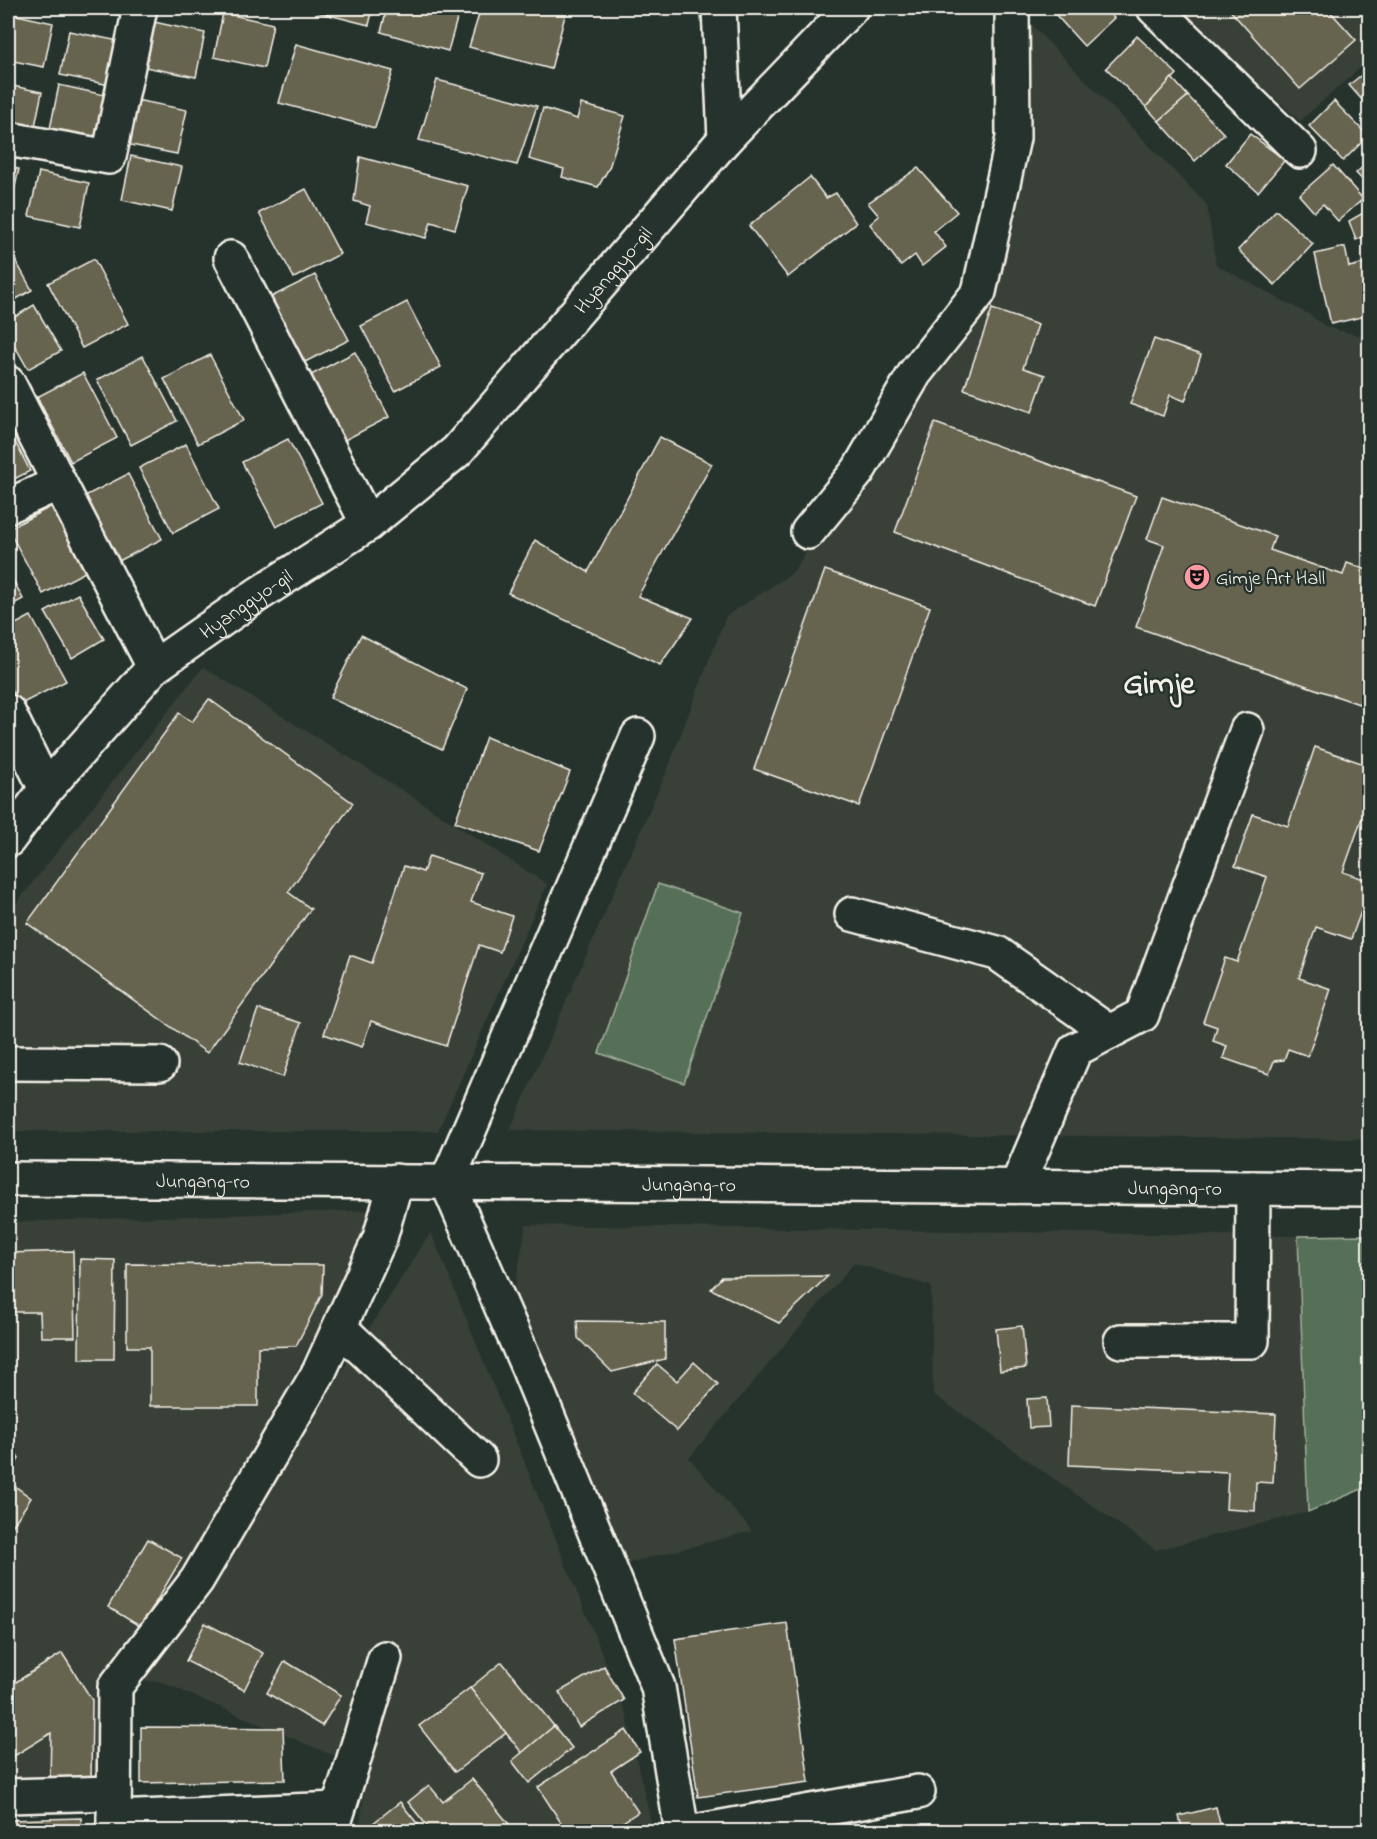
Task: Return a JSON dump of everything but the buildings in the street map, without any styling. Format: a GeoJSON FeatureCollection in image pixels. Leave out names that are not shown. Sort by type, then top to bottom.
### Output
{"type":"FeatureCollection","features":[{"type":"Feature","properties":{"kind":"street"},"geometry":{"type":"LineString","coordinates":[[8,139],[109,157],[140,8]]}},
{"type":"Feature","properties":{"kind":"street"},"geometry":{"type":"LineString","coordinates":[[719,8],[725,139]]}},
{"type":"Feature","properties":{"kind":"street","name":"Hyanggyo-gil"},"geometry":{"type":"LineString","coordinates":[[8,840],[46,789],[154,667],[257,595],[368,524],[457,451],[725,139],[851,8]]}},
{"type":"Feature","properties":{"kind":"street"},"geometry":{"type":"LineString","coordinates":[[808,532],[858,471],[915,373],[979,292],[1013,138],[1012,8]]}},
{"type":"Feature","properties":{"kind":"street"},"geometry":{"type":"LineString","coordinates":[[1154,8],[1300,151]]}},
{"type":"Feature","properties":{"kind":"street"},"geometry":{"type":"LineString","coordinates":[[231,258],[368,524]]}},
{"type":"Feature","properties":{"kind":"street"},"geometry":{"type":"LineString","coordinates":[[8,383],[154,667]]}},
{"type":"Feature","properties":{"kind":"street"},"geometry":{"type":"LineString","coordinates":[[8,506],[59,483]]}},
{"type":"Feature","properties":{"kind":"street"},"geometry":{"type":"LineString","coordinates":[[8,712],[46,789]]}},
{"type":"Feature","properties":{"kind":"street"},"geometry":{"type":"LineString","coordinates":[[1017,1186],[1075,1050],[1142,1015],[1247,730]]}},
{"type":"Feature","properties":{"kind":"street"},"geometry":{"type":"LineString","coordinates":[[638,736],[447,1182],[529,1370],[658,1687],[682,1832]]}},
{"type":"Feature","properties":{"kind":"street"},"geometry":{"type":"LineString","coordinates":[[852,914],[997,953],[1108,1032]]}},
{"type":"Feature","properties":{"kind":"street"},"geometry":{"type":"LineString","coordinates":[[8,1063],[160,1064]]}},
{"type":"Feature","properties":{"kind":"street","name":"Jungang-ro"},"geometry":{"type":"LineString","coordinates":[[8,1179],[1370,1189]]}},
{"type":"Feature","properties":{"kind":"street"},"geometry":{"type":"LineString","coordinates":[[114,1814],[115,1687],[197,1580],[319,1372],[380,1238],[396,1181]]}},
{"type":"Feature","properties":{"kind":"street"},"geometry":{"type":"LineString","coordinates":[[1121,1341],[1252,1341],[1253,1188]]}},
{"type":"Feature","properties":{"kind":"street"},"geometry":{"type":"LineString","coordinates":[[340,1328],[479,1460]]}},
{"type":"Feature","properties":{"kind":"street"},"geometry":{"type":"LineString","coordinates":[[8,1796],[114,1814],[335,1820],[385,1658]]}},
{"type":"Feature","properties":{"kind":"street"},"geometry":{"type":"LineString","coordinates":[[694,1832],[918,1792]]}},
{"type":"Feature","properties":{"kind":"shaded area"},"geometry":{"type":"Polygon","coordinates":[[[1175,8],[1369,8],[1369,60],[1300,121],[1175,8]]]}},
{"type":"Feature","properties":{"kind":"shaded area"},"geometry":{"type":"Polygon","coordinates":[[[1020,13],[1207,205],[1216,265],[1310,315],[1326,327],[1357,335],[1369,334],[1369,1139],[510,1130],[668,768],[726,616],[791,574],[992,288],[1020,13]]]}},
{"type":"Feature","properties":{"kind":"shaded area"},"geometry":{"type":"Polygon","coordinates":[[[203,667],[408,794],[547,884],[438,1131],[8,1131],[8,914],[203,667]]]}},
{"type":"Feature","properties":{"kind":"shaded area"},"geometry":{"type":"Polygon","coordinates":[[[379,1210],[251,1459],[278,1470],[431,1232],[626,1713],[653,1831],[359,1831],[367,1770],[159,1681],[101,1682],[100,1786],[8,1791],[8,1222],[379,1210]]]}},
{"type":"Feature","properties":{"kind":"shaded area"},"geometry":{"type":"Polygon","coordinates":[[[526,1225],[1298,1236],[1308,1512],[1156,1550],[933,1394],[931,1286],[854,1263],[689,1458],[752,1531],[628,1563],[514,1292],[526,1225]]]}},
{"type":"Feature","properties":{"kind":"green space"},"geometry":{"type":"Polygon","coordinates":[[[658,884],[743,913],[684,1083],[599,1053],[658,884]]]}},
{"type":"Feature","properties":{"kind":"green space"},"geometry":{"type":"Polygon","coordinates":[[[1369,1235],[1369,1486],[1308,1512],[1298,1236],[1369,1235]]]}},
{"type":"Feature","properties":{"kind":"place","name":"Gimje Art Hall"},"geometry":{"type":"Point","coordinates":[1197,577]}},
{"type":"Feature","properties":{"kind":"district","name":"Gimje"},"geometry":{"type":"Point","coordinates":[1159,682]}}]}
